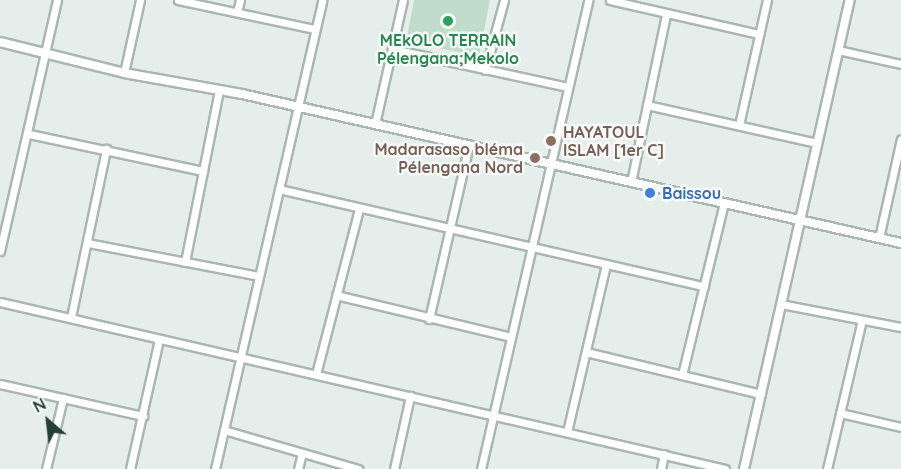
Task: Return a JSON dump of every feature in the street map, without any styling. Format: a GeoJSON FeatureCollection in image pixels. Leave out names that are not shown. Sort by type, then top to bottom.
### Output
{"type":"FeatureCollection","features":[{"type":"Feature","properties":{"kind":"street"},"geometry":{"type":"LineString","coordinates":[[0,251],[29,134],[42,54],[57,0]]}},
{"type":"Feature","properties":{"kind":"street"},"geometry":{"type":"LineString","coordinates":[[124,73],[140,0]]}},
{"type":"Feature","properties":{"kind":"street"},"geometry":{"type":"LineString","coordinates":[[178,0],[315,29]]}},
{"type":"Feature","properties":{"kind":"street"},"geometry":{"type":"LineString","coordinates":[[237,12],[240,0]]}},
{"type":"Feature","properties":{"kind":"street"},"geometry":{"type":"LineString","coordinates":[[215,469],[322,0]]}},
{"type":"Feature","properties":{"kind":"street"},"geometry":{"type":"LineString","coordinates":[[375,124],[403,0]]}},
{"type":"Feature","properties":{"kind":"street"},"geometry":{"type":"LineString","coordinates":[[485,70],[504,0]]}},
{"type":"Feature","properties":{"kind":"street"},"geometry":{"type":"LineString","coordinates":[[481,469],[588,0]]}},
{"type":"Feature","properties":{"kind":"street"},"geometry":{"type":"LineString","coordinates":[[610,0],[759,34]]}},
{"type":"Feature","properties":{"kind":"street"},"geometry":{"type":"LineString","coordinates":[[739,126],[767,0]]}},
{"type":"Feature","properties":{"kind":"street"},"geometry":{"type":"LineString","coordinates":[[744,469],[850,0]]}},
{"type":"Feature","properties":{"kind":"street"},"geometry":{"type":"LineString","coordinates":[[631,182],[666,14]]}},
{"type":"Feature","properties":{"kind":"street"},"geometry":{"type":"LineString","coordinates":[[0,42],[124,73],[298,107],[901,243]]}},
{"type":"Feature","properties":{"kind":"street"},"geometry":{"type":"LineString","coordinates":[[392,49],[568,87]]}},
{"type":"Feature","properties":{"kind":"street"},"geometry":{"type":"LineString","coordinates":[[838,50],[901,64]]}},
{"type":"Feature","properties":{"kind":"street"},"geometry":{"type":"LineString","coordinates":[[185,262],[219,90]]}},
{"type":"Feature","properties":{"kind":"street"},"geometry":{"type":"LineString","coordinates":[[647,105],[817,143]]}},
{"type":"Feature","properties":{"kind":"street"},"geometry":{"type":"LineString","coordinates":[[29,134],[203,171]]}},
{"type":"Feature","properties":{"kind":"street"},"geometry":{"type":"LineString","coordinates":[[879,238],[898,163],[901,139]]}},
{"type":"Feature","properties":{"kind":"street"},"geometry":{"type":"LineString","coordinates":[[429,319],[469,145]]}},
{"type":"Feature","properties":{"kind":"street"},"geometry":{"type":"LineString","coordinates":[[71,317],[106,149]]}},
{"type":"Feature","properties":{"kind":"street"},"geometry":{"type":"LineString","coordinates":[[279,189],[531,249],[704,286]]}},
{"type":"Feature","properties":{"kind":"street"},"geometry":{"type":"LineString","coordinates":[[682,375],[724,203]]}},
{"type":"Feature","properties":{"kind":"street"},"geometry":{"type":"LineString","coordinates":[[316,374],[359,209]]}},
{"type":"Feature","properties":{"kind":"street"},"geometry":{"type":"LineString","coordinates":[[88,243],[259,276]]}},
{"type":"Feature","properties":{"kind":"street"},"geometry":{"type":"LineString","coordinates":[[567,432],[606,265]]}},
{"type":"Feature","properties":{"kind":"street"},"geometry":{"type":"LineString","coordinates":[[336,295],[511,338]]}},
{"type":"Feature","properties":{"kind":"street"},"geometry":{"type":"LineString","coordinates":[[0,302],[725,469]]}},
{"type":"Feature","properties":{"kind":"street"},"geometry":{"type":"LineString","coordinates":[[781,304],[901,327]]}},
{"type":"Feature","properties":{"kind":"street"},"geometry":{"type":"LineString","coordinates":[[827,469],[862,320]]}},
{"type":"Feature","properties":{"kind":"street"},"geometry":{"type":"LineString","coordinates":[[130,469],[159,339]]}},
{"type":"Feature","properties":{"kind":"street"},"geometry":{"type":"LineString","coordinates":[[586,352],[761,394]]}},
{"type":"Feature","properties":{"kind":"street"},"geometry":{"type":"LineString","coordinates":[[0,384],[143,416]]}},
{"type":"Feature","properties":{"kind":"street"},"geometry":{"type":"LineString","coordinates":[[393,469],[410,396]]}},
{"type":"Feature","properties":{"kind":"street"},"geometry":{"type":"LineString","coordinates":[[46,469],[63,398]]}},
{"type":"Feature","properties":{"kind":"street"},"geometry":{"type":"LineString","coordinates":[[840,413],[901,427]]}},
{"type":"Feature","properties":{"kind":"street"},"geometry":{"type":"LineString","coordinates":[[224,430],[358,469]]}},
{"type":"Feature","properties":{"kind":"street"},"geometry":{"type":"LineString","coordinates":[[298,469],[302,453]]}},
{"type":"Feature","properties":{"kind":"street"},"geometry":{"type":"LineString","coordinates":[[661,469],[664,454]]}},
{"type":"Feature","properties":{"kind":"green space","name":"MEkOLO TERRAIN Pélengana;Mekolo"},"geometry":{"type":"Polygon","coordinates":[[[414,0],[490,0],[479,56],[406,42],[414,0]]]}},
{"type":"Feature","properties":{"kind":"place","name":"MEkOLO TERRAIN Pélengana;Mekolo"},"geometry":{"type":"Point","coordinates":[448,21]}},
{"type":"Feature","properties":{"kind":"place","name":"HAYATOUL ISLAM [1er C]"},"geometry":{"type":"Point","coordinates":[551,141]}},
{"type":"Feature","properties":{"kind":"place","name":"Madarasaso bléma Pélengana Nord"},"geometry":{"type":"Point","coordinates":[535,158]}},
{"type":"Feature","properties":{"kind":"place","name":"Baissou"},"geometry":{"type":"Point","coordinates":[650,193]}}]}
